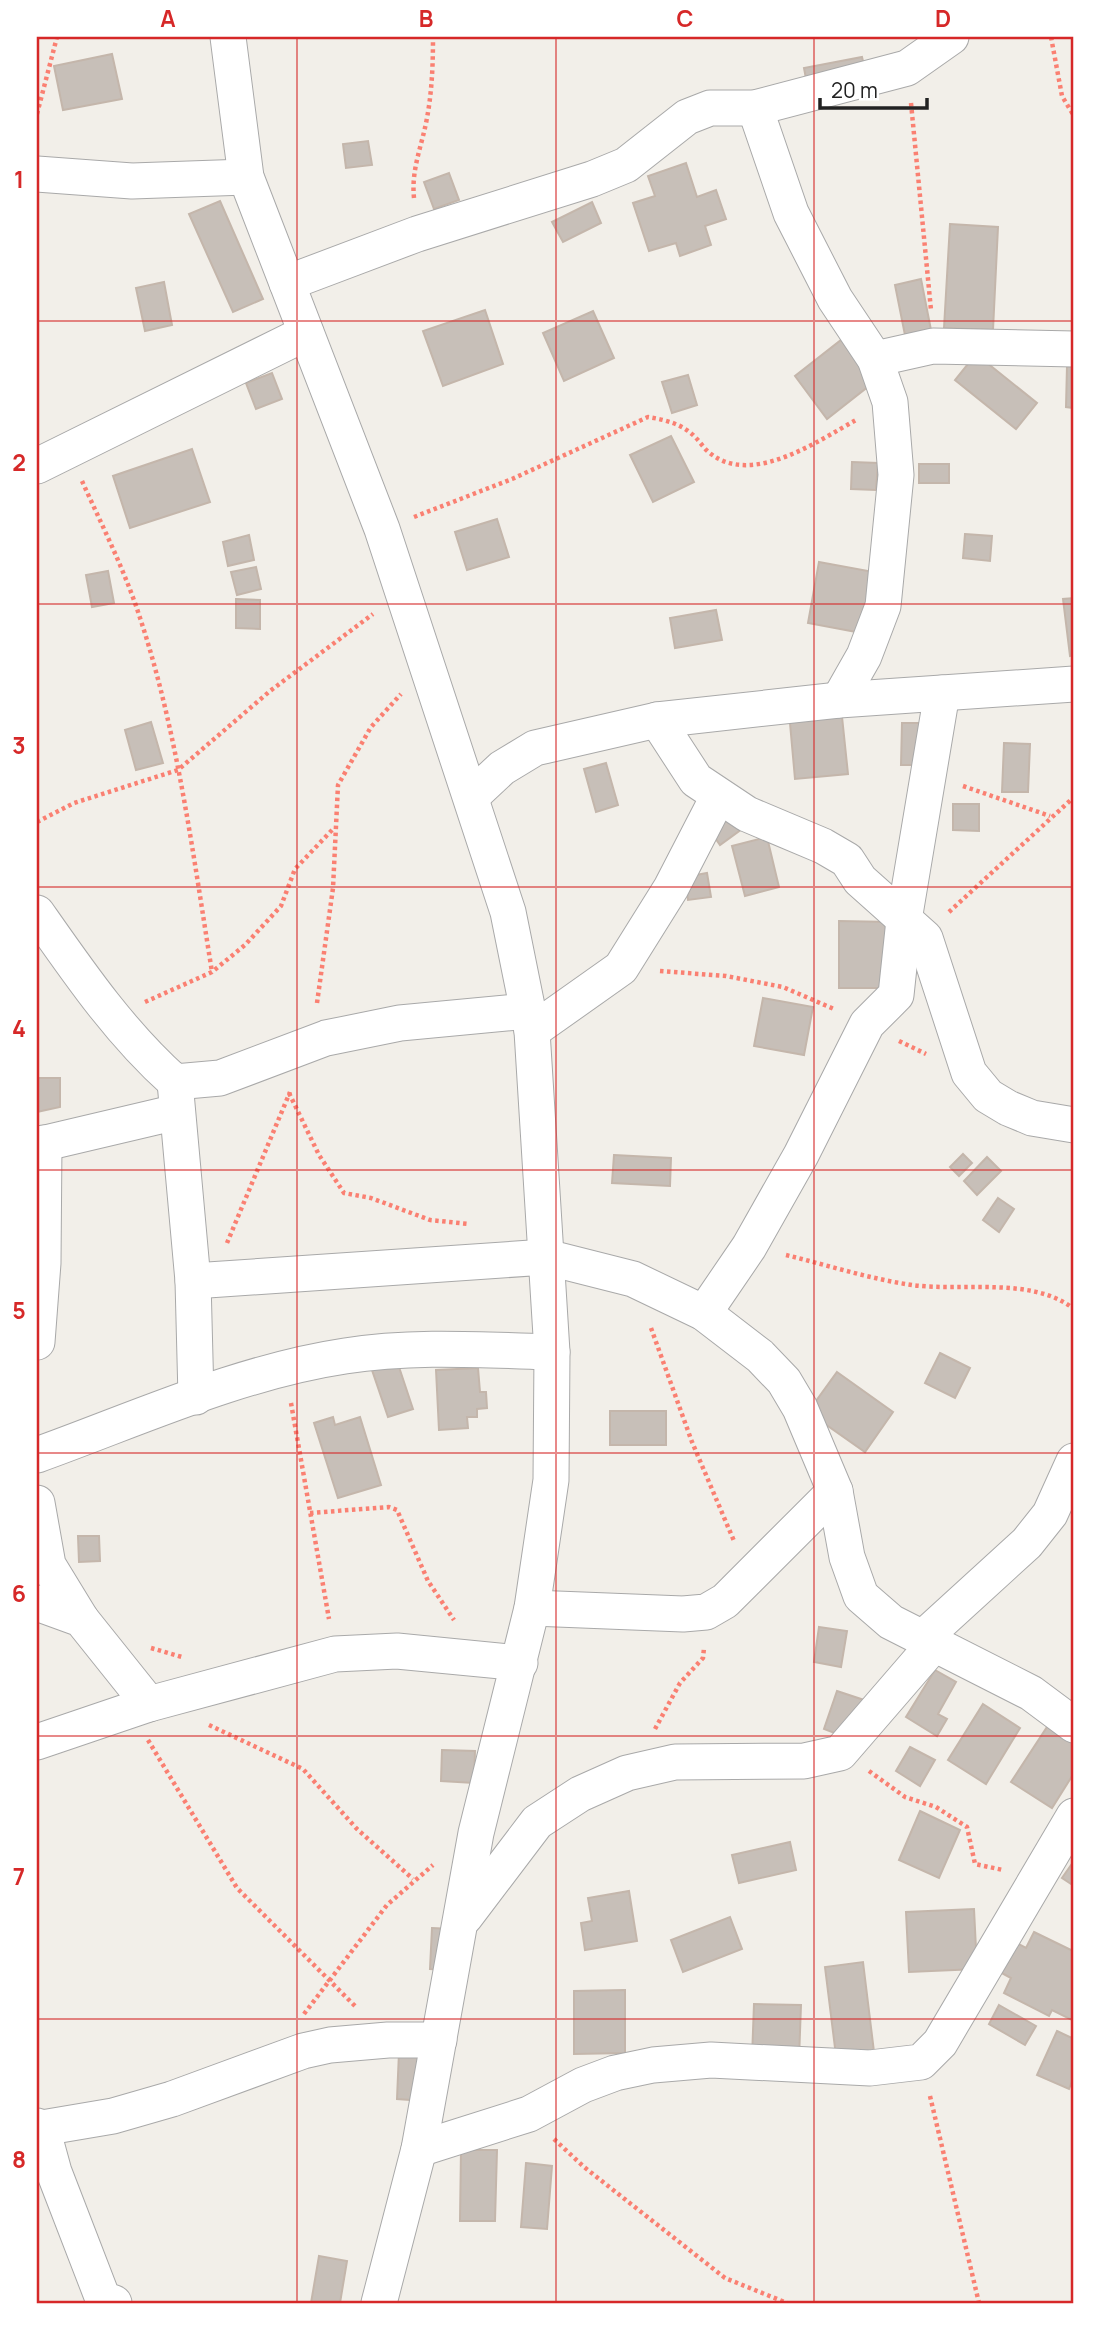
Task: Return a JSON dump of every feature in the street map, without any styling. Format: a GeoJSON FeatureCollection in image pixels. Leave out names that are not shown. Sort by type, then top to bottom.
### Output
{"type":"FeatureCollection","features":[{"type":"Feature","properties":{"kind":"street"},"geometry":{"type":"LineString","coordinates":[[229,37],[246,177],[382,529],[508,912],[530,1021],[546,1257],[552,1352],[551,1480],[532,1608],[476,1833],[419,2150],[379,2303]]}},
{"type":"Feature","properties":{"kind":"street"},"geometry":{"type":"LineString","coordinates":[[287,283],[417,234],[592,179],[626,165],[687,117],[710,108],[755,108],[906,68],[951,37]]}},
{"type":"Feature","properties":{"kind":"street"},"geometry":{"type":"LineString","coordinates":[[755,108],[791,213],[835,299],[875,359],[890,402],[896,475],[883,606],[864,656],[839,700]]}},
{"type":"Feature","properties":{"kind":"street"},"geometry":{"type":"LineString","coordinates":[[37,174],[132,181],[246,177]]}},
{"type":"Feature","properties":{"kind":"street"},"geometry":{"type":"LineString","coordinates":[[37,466],[306,333]]}},
{"type":"Feature","properties":{"kind":"street"},"geometry":{"type":"LineString","coordinates":[[875,359],[933,346],[1074,349]]}},
{"type":"Feature","properties":{"kind":"street"},"geometry":{"type":"LineString","coordinates":[[471,797],[502,768],[535,748],[657,720],[839,700],[1074,684]]}},
{"type":"Feature","properties":{"kind":"street"},"geometry":{"type":"LineString","coordinates":[[704,1313],[750,1247],[801,1155],[867,1024],[896,995],[914,929],[929,773],[942,693]]}},
{"type":"Feature","properties":{"kind":"street"},"geometry":{"type":"LineString","coordinates":[[657,720],[696,780],[747,814],[823,846],[847,860],[860,880],[914,929],[969,1073],[988,1096],[1032,1118],[1074,1125]]}},
{"type":"Feature","properties":{"kind":"street"},"geometry":{"type":"LineString","coordinates":[[37,1342],[43,1263],[40,1144],[176,1097],[318,1042],[400,1023],[530,1021],[621,968],[671,888],[718,797]]}},
{"type":"Feature","properties":{"kind":"street"},"geometry":{"type":"LineString","coordinates":[[37,913],[176,1097],[203,1280],[197,1397]]}},
{"type":"Feature","properties":{"kind":"street"},"geometry":{"type":"LineString","coordinates":[[203,1280],[546,1257],[633,1279],[704,1313],[760,1356],[784,1381],[800,1408],[835,1491],[847,1557],[861,1595],[891,1622],[1031,1693],[1074,1726]]}},
{"type":"Feature","properties":{"kind":"street"},"geometry":{"type":"LineString","coordinates":[[37,1455],[285,1367],[360,1354],[458,1349],[552,1352]]}},
{"type":"Feature","properties":{"kind":"street"},"geometry":{"type":"LineString","coordinates":[[461,1923],[537,1822],[580,1794],[627,1773],[675,1762],[804,1761],[840,1753],[930,1640],[1027,1543],[1050,1514],[1074,1461]]}},
{"type":"Feature","properties":{"kind":"street"},"geometry":{"type":"LineString","coordinates":[[532,1608],[683,1614],[706,1612],[725,1601],[749,1574],[835,1491]]}},
{"type":"Feature","properties":{"kind":"street"},"geometry":{"type":"LineString","coordinates":[[37,1503],[48,1565],[81,1619],[107,1648],[147,1704]]}},
{"type":"Feature","properties":{"kind":"street"},"geometry":{"type":"LineString","coordinates":[[37,1602],[81,1619]]}},
{"type":"Feature","properties":{"kind":"street"},"geometry":{"type":"LineString","coordinates":[[37,1742],[147,1704],[335,1654],[397,1651],[483,1657],[520,1663]]}},
{"type":"Feature","properties":{"kind":"street"},"geometry":{"type":"LineString","coordinates":[[419,2150],[529,2114],[583,2085],[615,2073],[653,2065],[711,2060],[870,2068],[920,2062],[940,2043],[1038,1872],[1074,1816]]}},
{"type":"Feature","properties":{"kind":"street"},"geometry":{"type":"LineString","coordinates":[[106,2302],[39,2127],[113,2116],[160,2103],[269,2061],[330,2045],[388,2040],[439,2040]]}},
{"type":"Feature","properties":{"kind":"path"},"geometry":{"type":"LineString","coordinates":[[48,37],[55,44]]}},
{"type":"Feature","properties":{"kind":"path"},"geometry":{"type":"LineString","coordinates":[[37,114],[57,37]]}},
{"type":"Feature","properties":{"kind":"path"},"geometry":{"type":"LineString","coordinates":[[417,234],[413,174],[427,121],[433,81],[433,37]]}},
{"type":"Feature","properties":{"kind":"path"},"geometry":{"type":"LineString","coordinates":[[1051,37],[1062,96],[1074,116]]}},
{"type":"Feature","properties":{"kind":"path"},"geometry":{"type":"LineString","coordinates":[[906,68],[920,173],[933,346]]}},
{"type":"Feature","properties":{"kind":"path"},"geometry":{"type":"LineString","coordinates":[[382,529],[512,480],[648,416],[668,420],[687,430],[708,453],[722,461],[738,464],[784,459],[890,402]]}},
{"type":"Feature","properties":{"kind":"path"},"geometry":{"type":"LineString","coordinates":[[68,450],[134,601],[159,682],[178,770],[212,972]]}},
{"type":"Feature","properties":{"kind":"path"},"geometry":{"type":"LineString","coordinates":[[37,822],[74,803],[178,770],[270,691],[402,593]]}},
{"type":"Feature","properties":{"kind":"path"},"geometry":{"type":"LineString","coordinates":[[203,1280],[289,1093],[318,1042],[338,785],[349,761],[388,706],[427,670]]}},
{"type":"Feature","properties":{"kind":"path"},"geometry":{"type":"LineString","coordinates":[[929,773],[1050,816]]}},
{"type":"Feature","properties":{"kind":"path"},"geometry":{"type":"LineString","coordinates":[[914,929],[969,891],[1014,854],[1050,816],[1074,797]]}},
{"type":"Feature","properties":{"kind":"path"},"geometry":{"type":"LineString","coordinates":[[113,1017],[212,972],[274,915],[286,897],[295,869],[334,828]]}},
{"type":"Feature","properties":{"kind":"path"},"geometry":{"type":"LineString","coordinates":[[621,968],[726,976],[783,986],[969,1073]]}},
{"type":"Feature","properties":{"kind":"path"},"geometry":{"type":"LineString","coordinates":[[289,1093],[319,1155],[344,1193],[371,1198],[430,1220],[471,1224]]}},
{"type":"Feature","properties":{"kind":"path"},"geometry":{"type":"LineString","coordinates":[[750,1247],[912,1285],[1016,1290],[1059,1296],[1074,1309]]}},
{"type":"Feature","properties":{"kind":"path"},"geometry":{"type":"LineString","coordinates":[[633,1279],[714,1497],[749,1574]]}},
{"type":"Feature","properties":{"kind":"path"},"geometry":{"type":"LineString","coordinates":[[285,1367],[335,1654]]}},
{"type":"Feature","properties":{"kind":"path"},"geometry":{"type":"LineString","coordinates":[[310,1513],[389,1507],[397,1510],[428,1581],[483,1657]]}},
{"type":"Feature","properties":{"kind":"path"},"geometry":{"type":"LineString","coordinates":[[627,1773],[649,1742],[680,1683],[703,1658],[706,1612]]}},
{"type":"Feature","properties":{"kind":"path"},"geometry":{"type":"LineString","coordinates":[[107,1648],[169,1651],[230,1681]]}},
{"type":"Feature","properties":{"kind":"path"},"geometry":{"type":"LineString","coordinates":[[147,1704],[303,1769],[357,1829],[413,1880]]}},
{"type":"Feature","properties":{"kind":"path"},"geometry":{"type":"LineString","coordinates":[[147,1704],[237,1888],[388,2040]]}},
{"type":"Feature","properties":{"kind":"path"},"geometry":{"type":"LineString","coordinates":[[840,1753],[905,1797],[936,1807],[967,1827],[975,1864],[1000,1870],[1038,1872]]}},
{"type":"Feature","properties":{"kind":"path"},"geometry":{"type":"LineString","coordinates":[[269,2061],[387,1905],[413,1880],[476,1833]]}},
{"type":"Feature","properties":{"kind":"path"},"geometry":{"type":"LineString","coordinates":[[920,2062],[979,2303]]}},
{"type":"Feature","properties":{"kind":"path"},"geometry":{"type":"LineString","coordinates":[[529,2114],[584,2167],[725,2278],[787,2303]]}},
{"type":"Feature","properties":{"kind":"building"},"geometry":{"type":"Polygon","coordinates":[[[112,54],[122,99],[63,110],[54,66],[112,54]]]}},
{"type":"Feature","properties":{"kind":"building"},"geometry":{"type":"Polygon","coordinates":[[[862,57],[866,74],[807,84],[804,68],[862,57]]]}},
{"type":"Feature","properties":{"kind":"building"},"geometry":{"type":"Polygon","coordinates":[[[368,141],[372,165],[346,168],[343,144],[368,141]]]}},
{"type":"Feature","properties":{"kind":"building"},"geometry":{"type":"Polygon","coordinates":[[[686,163],[697,197],[716,190],[726,219],[705,226],[711,245],[680,256],[676,243],[649,251],[633,203],[655,196],[648,176],[686,163]]]}},
{"type":"Feature","properties":{"kind":"building"},"geometry":{"type":"Polygon","coordinates":[[[449,173],[459,200],[434,209],[424,182],[449,173]]]}},
{"type":"Feature","properties":{"kind":"building"},"geometry":{"type":"Polygon","coordinates":[[[220,201],[263,299],[233,312],[189,214],[220,201]]]}},
{"type":"Feature","properties":{"kind":"building"},"geometry":{"type":"Polygon","coordinates":[[[592,202],[601,223],[563,242],[552,222],[592,202]]]}},
{"type":"Feature","properties":{"kind":"building"},"geometry":{"type":"Polygon","coordinates":[[[950,224],[998,227],[993,330],[944,328],[950,224]]]}},
{"type":"Feature","properties":{"kind":"building"},"geometry":{"type":"Polygon","coordinates":[[[921,279],[931,330],[905,335],[895,285],[921,279]]]}},
{"type":"Feature","properties":{"kind":"building"},"geometry":{"type":"Polygon","coordinates":[[[164,282],[172,325],[145,331],[136,288],[164,282]]]}},
{"type":"Feature","properties":{"kind":"building"},"geometry":{"type":"Polygon","coordinates":[[[485,310],[503,364],[443,386],[423,331],[485,310]]]}},
{"type":"Feature","properties":{"kind":"building"},"geometry":{"type":"Polygon","coordinates":[[[593,311],[614,358],[564,381],[543,333],[593,311]]]}},
{"type":"Feature","properties":{"kind":"building"},"geometry":{"type":"Polygon","coordinates":[[[841,340],[874,382],[827,419],[795,376],[841,340]]]}},
{"type":"Feature","properties":{"kind":"building"},"geometry":{"type":"Polygon","coordinates":[[[976,354],[1037,403],[1016,429],[955,380],[976,354]]]}},
{"type":"Feature","properties":{"kind":"building"},"geometry":{"type":"Polygon","coordinates":[[[1067,366],[1074,367],[1074,408],[1066,407],[1067,366]]]}},
{"type":"Feature","properties":{"kind":"building"},"geometry":{"type":"Polygon","coordinates":[[[272,373],[282,399],[256,409],[246,383],[272,373]]]}},
{"type":"Feature","properties":{"kind":"building"},"geometry":{"type":"Polygon","coordinates":[[[688,375],[697,405],[672,413],[662,382],[688,375]]]}},
{"type":"Feature","properties":{"kind":"building"},"geometry":{"type":"Polygon","coordinates":[[[671,436],[694,482],[653,502],[630,455],[671,436]]]}},
{"type":"Feature","properties":{"kind":"building"},"geometry":{"type":"Polygon","coordinates":[[[192,449],[210,502],[130,528],[113,476],[192,449]]]}},
{"type":"Feature","properties":{"kind":"building"},"geometry":{"type":"Polygon","coordinates":[[[852,462],[878,463],[876,490],[851,489],[852,462]]]}},
{"type":"Feature","properties":{"kind":"building"},"geometry":{"type":"Polygon","coordinates":[[[919,464],[949,464],[949,483],[919,483],[919,464]]]}},
{"type":"Feature","properties":{"kind":"building"},"geometry":{"type":"Polygon","coordinates":[[[497,519],[509,557],[467,570],[455,532],[497,519]]]}},
{"type":"Feature","properties":{"kind":"building"},"geometry":{"type":"Polygon","coordinates":[[[965,534],[992,536],[990,561],[963,558],[965,534]]]}},
{"type":"Feature","properties":{"kind":"building"},"geometry":{"type":"Polygon","coordinates":[[[249,535],[254,560],[228,566],[223,542],[249,535]]]}},
{"type":"Feature","properties":{"kind":"building"},"geometry":{"type":"Polygon","coordinates":[[[819,562],[879,573],[867,634],[808,623],[819,562]]]}},
{"type":"Feature","properties":{"kind":"building"},"geometry":{"type":"Polygon","coordinates":[[[256,567],[261,589],[237,595],[231,572],[256,567]]]}},
{"type":"Feature","properties":{"kind":"building"},"geometry":{"type":"Polygon","coordinates":[[[108,571],[114,603],[92,607],[86,575],[108,571]]]}},
{"type":"Feature","properties":{"kind":"building"},"geometry":{"type":"Polygon","coordinates":[[[1074,598],[1074,655],[1070,656],[1063,599],[1074,598]]]}},
{"type":"Feature","properties":{"kind":"building"},"geometry":{"type":"Polygon","coordinates":[[[236,599],[260,600],[260,629],[236,628],[236,599]]]}},
{"type":"Feature","properties":{"kind":"building"},"geometry":{"type":"Polygon","coordinates":[[[716,610],[722,640],[675,648],[670,618],[716,610]]]}},
{"type":"Feature","properties":{"kind":"building"},"geometry":{"type":"Polygon","coordinates":[[[841,707],[848,774],[795,779],[789,712],[841,707]]]}},
{"type":"Feature","properties":{"kind":"building"},"geometry":{"type":"Polygon","coordinates":[[[151,722],[163,763],[136,770],[125,730],[151,722]]]}},
{"type":"Feature","properties":{"kind":"building"},"geometry":{"type":"Polygon","coordinates":[[[902,723],[923,723],[922,765],[901,765],[902,723]]]}},
{"type":"Feature","properties":{"kind":"building"},"geometry":{"type":"Polygon","coordinates":[[[1004,743],[1030,744],[1028,792],[1002,792],[1004,743]]]}},
{"type":"Feature","properties":{"kind":"building"},"geometry":{"type":"Polygon","coordinates":[[[606,763],[618,805],[596,812],[584,769],[606,763]]]}},
{"type":"Feature","properties":{"kind":"building"},"geometry":{"type":"Polygon","coordinates":[[[953,804],[979,804],[979,831],[953,830],[953,804]]]}},
{"type":"Feature","properties":{"kind":"building"},"geometry":{"type":"Polygon","coordinates":[[[732,816],[742,829],[720,845],[711,832],[732,816]]]}},
{"type":"Feature","properties":{"kind":"building"},"geometry":{"type":"Polygon","coordinates":[[[767,837],[779,887],[745,896],[732,846],[767,837]]]}},
{"type":"Feature","properties":{"kind":"building"},"geometry":{"type":"Polygon","coordinates":[[[707,873],[711,897],[688,900],[685,877],[707,873]]]}},
{"type":"Feature","properties":{"kind":"building"},"geometry":{"type":"Polygon","coordinates":[[[839,921],[892,922],[892,988],[839,988],[839,921]]]}},
{"type":"Feature","properties":{"kind":"building"},"geometry":{"type":"Polygon","coordinates":[[[763,998],[813,1007],[804,1055],[754,1046],[763,998]]]}},
{"type":"Feature","properties":{"kind":"building"},"geometry":{"type":"Polygon","coordinates":[[[37,1078],[60,1078],[60,1107],[37,1112],[37,1078]]]}},
{"type":"Feature","properties":{"kind":"building"},"geometry":{"type":"Polygon","coordinates":[[[963,1154],[972,1163],[959,1176],[950,1167],[963,1154]]]}},
{"type":"Feature","properties":{"kind":"building"},"geometry":{"type":"Polygon","coordinates":[[[614,1155],[671,1158],[670,1186],[612,1183],[614,1155]]]}},
{"type":"Feature","properties":{"kind":"building"},"geometry":{"type":"Polygon","coordinates":[[[987,1157],[1001,1171],[977,1195],[964,1181],[987,1157]]]}},
{"type":"Feature","properties":{"kind":"building"},"geometry":{"type":"Polygon","coordinates":[[[998,1198],[1014,1209],[999,1232],[983,1220],[998,1198]]]}},
{"type":"Feature","properties":{"kind":"building"},"geometry":{"type":"Polygon","coordinates":[[[940,1353],[970,1368],[955,1398],[925,1383],[940,1353]]]}},
{"type":"Feature","properties":{"kind":"building"},"geometry":{"type":"Polygon","coordinates":[[[397,1361],[413,1409],[388,1417],[372,1370],[397,1361]]]}},
{"type":"Feature","properties":{"kind":"building"},"geometry":{"type":"Polygon","coordinates":[[[478,1368],[480,1392],[486,1392],[487,1408],[477,1409],[477,1417],[467,1417],[468,1428],[439,1430],[436,1370],[478,1368]]]}},
{"type":"Feature","properties":{"kind":"building"},"geometry":{"type":"Polygon","coordinates":[[[837,1372],[893,1412],[865,1452],[808,1412],[837,1372]]]}},
{"type":"Feature","properties":{"kind":"building"},"geometry":{"type":"Polygon","coordinates":[[[610,1411],[666,1411],[666,1445],[610,1445],[610,1411]]]}},
{"type":"Feature","properties":{"kind":"building"},"geometry":{"type":"Polygon","coordinates":[[[333,1417],[335,1425],[360,1417],[381,1485],[338,1498],[314,1423],[333,1417]]]}},
{"type":"Feature","properties":{"kind":"building"},"geometry":{"type":"Polygon","coordinates":[[[78,1536],[99,1536],[100,1561],[79,1562],[78,1536]]]}},
{"type":"Feature","properties":{"kind":"building"},"geometry":{"type":"Polygon","coordinates":[[[819,1627],[847,1631],[841,1667],[814,1662],[819,1627]]]}},
{"type":"Feature","properties":{"kind":"building"},"geometry":{"type":"Polygon","coordinates":[[[935,1670],[956,1682],[938,1714],[947,1719],[937,1736],[906,1717],[935,1670]]]}},
{"type":"Feature","properties":{"kind":"building"},"geometry":{"type":"Polygon","coordinates":[[[837,1691],[864,1700],[850,1739],[824,1729],[837,1691]]]}},
{"type":"Feature","properties":{"kind":"building"},"geometry":{"type":"Polygon","coordinates":[[[983,1704],[1020,1728],[986,1784],[948,1760],[983,1704]]]}},
{"type":"Feature","properties":{"kind":"building"},"geometry":{"type":"Polygon","coordinates":[[[1049,1724],[1074,1740],[1074,1773],[1052,1808],[1011,1782],[1049,1724]]]}},
{"type":"Feature","properties":{"kind":"building"},"geometry":{"type":"Polygon","coordinates":[[[910,1747],[935,1760],[920,1786],[896,1771],[910,1747]]]}},
{"type":"Feature","properties":{"kind":"building"},"geometry":{"type":"Polygon","coordinates":[[[442,1750],[475,1751],[474,1783],[441,1781],[442,1750]]]}},
{"type":"Feature","properties":{"kind":"building"},"geometry":{"type":"Polygon","coordinates":[[[920,1811],[960,1830],[939,1878],[899,1860],[920,1811]]]}},
{"type":"Feature","properties":{"kind":"building"},"geometry":{"type":"Polygon","coordinates":[[[790,1842],[796,1870],[739,1883],[732,1855],[790,1842]]]}},
{"type":"Feature","properties":{"kind":"building"},"geometry":{"type":"Polygon","coordinates":[[[1074,1861],[1074,1886],[1062,1878],[1074,1861]]]}},
{"type":"Feature","properties":{"kind":"building"},"geometry":{"type":"Polygon","coordinates":[[[629,1891],[637,1941],[585,1950],[581,1923],[592,1921],[588,1898],[629,1891]]]}},
{"type":"Feature","properties":{"kind":"building"},"geometry":{"type":"Polygon","coordinates":[[[974,1909],[977,1969],[909,1972],[906,1912],[974,1909]]]}},
{"type":"Feature","properties":{"kind":"building"},"geometry":{"type":"Polygon","coordinates":[[[730,1917],[742,1949],[683,1972],[671,1940],[730,1917]]]}},
{"type":"Feature","properties":{"kind":"building"},"geometry":{"type":"Polygon","coordinates":[[[432,1928],[451,1929],[449,1970],[430,1969],[432,1928]]]}},
{"type":"Feature","properties":{"kind":"building"},"geometry":{"type":"Polygon","coordinates":[[[1034,1932],[1073,1951],[1074,1947],[1074,2021],[1052,2010],[1049,2016],[1004,1993],[1011,1978],[998,1971],[1013,1941],[1026,1948],[1034,1932]]]}},
{"type":"Feature","properties":{"kind":"building"},"geometry":{"type":"Polygon","coordinates":[[[863,1962],[875,2060],[837,2064],[825,1967],[863,1962]]]}},
{"type":"Feature","properties":{"kind":"building"},"geometry":{"type":"Polygon","coordinates":[[[625,1990],[625,2053],[574,2054],[574,1991],[625,1990]]]}},
{"type":"Feature","properties":{"kind":"building"},"geometry":{"type":"Polygon","coordinates":[[[754,2004],[801,2005],[799,2059],[752,2058],[754,2004]]]}},
{"type":"Feature","properties":{"kind":"building"},"geometry":{"type":"Polygon","coordinates":[[[999,2005],[1036,2026],[1025,2045],[989,2024],[999,2005]]]}},
{"type":"Feature","properties":{"kind":"building"},"geometry":{"type":"Polygon","coordinates":[[[1057,2031],[1074,2039],[1074,2076],[1069,2089],[1037,2075],[1057,2031]]]}},
{"type":"Feature","properties":{"kind":"building"},"geometry":{"type":"Polygon","coordinates":[[[399,2052],[426,2054],[424,2101],[397,2099],[399,2052]]]}},
{"type":"Feature","properties":{"kind":"building"},"geometry":{"type":"Polygon","coordinates":[[[461,2150],[497,2150],[495,2221],[460,2221],[461,2150]]]}},
{"type":"Feature","properties":{"kind":"building"},"geometry":{"type":"Polygon","coordinates":[[[526,2163],[552,2166],[547,2229],[521,2227],[526,2163]]]}},
{"type":"Feature","properties":{"kind":"building"},"geometry":{"type":"Polygon","coordinates":[[[319,2256],[347,2261],[340,2303],[311,2303],[319,2256]]]}}]}
